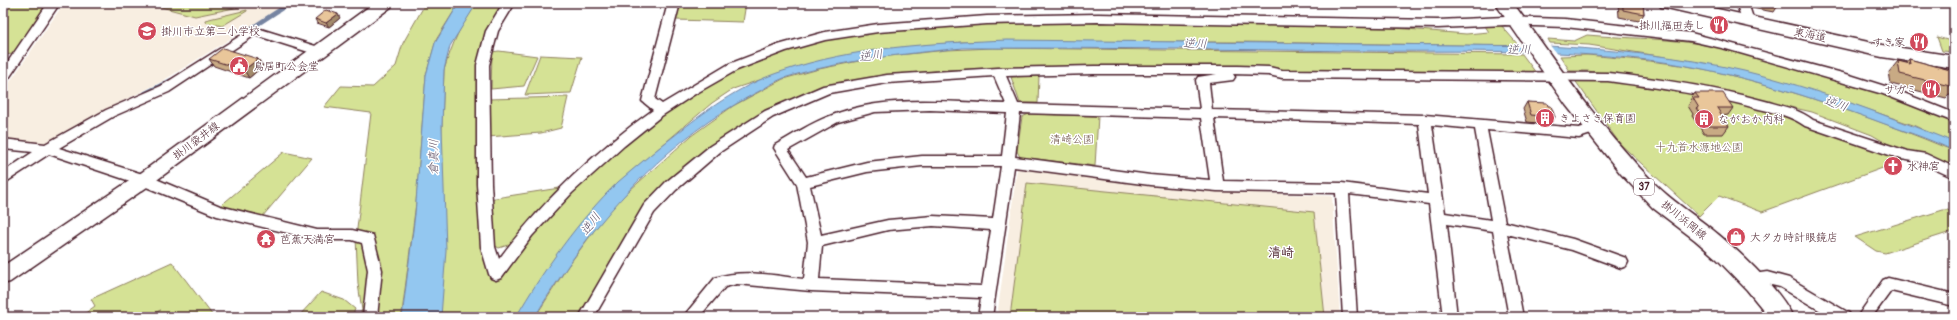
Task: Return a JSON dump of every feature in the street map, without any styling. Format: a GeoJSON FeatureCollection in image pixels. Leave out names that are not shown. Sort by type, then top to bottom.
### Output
{"type":"FeatureCollection","features":[{"type":"Feature","properties":{"kind":"main road","name":"掛川袋井線"},"geometry":{"type":"LineString","coordinates":[[3,276],[144,180],[318,51],[386,3]]}},
{"type":"Feature","properties":{"kind":"main road","name":"掛川浜岡線"},"geometry":{"type":"LineString","coordinates":[[1504,3],[1593,129],[1625,166],[1650,192],[1707,238],[1752,279],[1782,317]]}},
{"type":"Feature","properties":{"kind":"main road","name":"東海道"},"geometry":{"type":"LineString","coordinates":[[1667,3],[1882,51],[1954,62]]}},
{"type":"Feature","properties":{"kind":"street"},"geometry":{"type":"LineString","coordinates":[[3,78],[54,3]]}},
{"type":"Feature","properties":{"kind":"street"},"geometry":{"type":"LineString","coordinates":[[509,3],[492,31],[483,65],[484,184],[488,247],[496,274],[527,232],[567,189],[611,149],[662,110],[691,91],[733,67],[782,48],[825,36],[878,28],[987,20],[1098,18],[1438,24],[1565,23],[1691,37],[1772,56],[1887,91],[1954,118]]}},
{"type":"Feature","properties":{"kind":"street"},"geometry":{"type":"LineString","coordinates":[[662,110],[648,101],[674,3]]}},
{"type":"Feature","properties":{"kind":"street"},"geometry":{"type":"LineString","coordinates":[[1742,3],[1748,21]]}},
{"type":"Feature","properties":{"kind":"street"},"geometry":{"type":"LineString","coordinates":[[3,178],[47,149],[110,113],[166,89],[254,32],[318,51]]}},
{"type":"Feature","properties":{"kind":"street"},"geometry":{"type":"LineString","coordinates":[[1882,51],[1954,67]]}},
{"type":"Feature","properties":{"kind":"street"},"geometry":{"type":"LineString","coordinates":[[586,317],[649,209],[671,186],[715,149],[769,114],[828,89],[888,79],[998,72],[1094,70],[1238,70],[1269,71],[1282,74],[1555,74],[1608,77],[1654,83],[1779,108],[1798,115],[1809,123],[1906,156],[1921,157],[1954,173]]}},
{"type":"Feature","properties":{"kind":"street"},"geometry":{"type":"LineString","coordinates":[[1218,186],[1202,80],[1232,77],[1238,70]]}},
{"type":"Feature","properties":{"kind":"street"},"geometry":{"type":"LineString","coordinates":[[985,317],[1008,161],[1014,108],[998,72]]}},
{"type":"Feature","properties":{"kind":"street"},"geometry":{"type":"LineString","coordinates":[[811,285],[815,242],[803,183],[780,148],[834,119],[876,108],[930,106],[1208,113],[1425,120],[1579,133],[1593,129]]}},
{"type":"Feature","properties":{"kind":"street"},"geometry":{"type":"LineString","coordinates":[[1425,120],[1435,200],[1439,218],[1450,317]]}},
{"type":"Feature","properties":{"kind":"street"},"geometry":{"type":"LineString","coordinates":[[1480,124],[1516,317]]}},
{"type":"Feature","properties":{"kind":"street"},"geometry":{"type":"LineString","coordinates":[[3,144],[47,149],[144,180],[216,211],[317,235],[352,235],[368,239],[375,270],[374,301],[370,317]]}},
{"type":"Feature","properties":{"kind":"street"},"geometry":{"type":"LineString","coordinates":[[803,183],[867,166],[922,161],[1008,161],[1150,180],[1218,186],[1342,188],[1435,200]]}},
{"type":"Feature","properties":{"kind":"street"},"geometry":{"type":"LineString","coordinates":[[1342,188],[1350,317]]}},
{"type":"Feature","properties":{"kind":"street"},"geometry":{"type":"LineString","coordinates":[[1439,218],[1499,226],[1573,245],[1621,262]]}},
{"type":"Feature","properties":{"kind":"street"},"geometry":{"type":"LineString","coordinates":[[815,242],[888,225],[933,221],[999,224]]}},
{"type":"Feature","properties":{"kind":"street"},"geometry":{"type":"LineString","coordinates":[[690,317],[720,282],[737,278],[811,285],[989,292]]}},
{"type":"Feature","properties":{"kind":"street"},"geometry":{"type":"LineString","coordinates":[[1752,279],[1767,278],[1784,282],[1844,317]]}},
{"type":"Feature","properties":{"kind":"street"},"geometry":{"type":"LineString","coordinates":[[1864,317],[1888,284],[1954,300]]}},
{"type":"Feature","properties":{"kind":"shaded area"},"geometry":{"type":"Polygon","coordinates":[[[64,3],[288,3],[161,82],[103,111],[49,145],[3,139],[3,92],[64,3]]]}},
{"type":"Feature","properties":{"kind":"shaded area"},"geometry":{"type":"Polygon","coordinates":[[[1017,169],[1213,191],[1332,196],[1340,317],[997,317],[1017,169]]]}},
{"type":"Feature","properties":{"kind":"green space"},"geometry":{"type":"Polygon","coordinates":[[[3,3],[50,3],[13,54],[3,55],[3,3]]]}},
{"type":"Feature","properties":{"kind":"green space"},"geometry":{"type":"Polygon","coordinates":[[[146,3],[259,3],[195,16],[146,3]]]}},
{"type":"Feature","properties":{"kind":"green space"},"geometry":{"type":"Polygon","coordinates":[[[424,3],[459,3],[436,40],[426,75],[416,203],[402,313],[401,317],[358,317],[362,310],[358,284],[356,237],[371,113],[324,107],[341,86],[373,87],[396,66],[403,43],[424,6],[424,3]]]}},
{"type":"Feature","properties":{"kind":"green space"},"geometry":{"type":"Polygon","coordinates":[[[478,3],[510,3],[481,64],[489,199],[566,187],[508,245],[499,248],[490,243],[496,273],[523,239],[619,143],[715,77],[825,36],[987,20],[1371,26],[1466,34],[1489,32],[1485,26],[1501,25],[1519,46],[1239,42],[962,42],[897,48],[804,65],[733,89],[712,103],[627,175],[521,317],[435,317],[444,70],[458,34],[472,10],[478,3]]]}},
{"type":"Feature","properties":{"kind":"green space"},"geometry":{"type":"Polygon","coordinates":[[[681,3],[746,3],[743,22],[676,20],[681,3]]]}},
{"type":"Feature","properties":{"kind":"green space"},"geometry":{"type":"Polygon","coordinates":[[[247,10],[222,26],[205,22],[205,20],[247,10]]]}},
{"type":"Feature","properties":{"kind":"green space"},"geometry":{"type":"Polygon","coordinates":[[[1587,35],[1693,43],[1794,64],[1891,96],[1954,123],[1954,145],[1913,125],[1826,95],[1697,62],[1589,45],[1550,43],[1548,39],[1574,41],[1587,35]]]}},
{"type":"Feature","properties":{"kind":"green space"},"geometry":{"type":"Polygon","coordinates":[[[1937,37],[1954,42],[1954,52],[1942,51],[1937,37]]]}},
{"type":"Feature","properties":{"kind":"green space"},"geometry":{"type":"Polygon","coordinates":[[[992,48],[1522,54],[1536,73],[1315,71],[1195,67],[1070,66],[945,70],[886,76],[818,89],[724,142],[649,208],[584,317],[535,317],[568,266],[613,205],[691,136],[733,106],[783,79],[819,69],[879,57],[947,50],[992,48]]]}},
{"type":"Feature","properties":{"kind":"green space"},"geometry":{"type":"Polygon","coordinates":[[[499,51],[537,56],[524,86],[491,89],[492,52],[499,51]]]}},
{"type":"Feature","properties":{"kind":"green space"},"geometry":{"type":"Polygon","coordinates":[[[540,55],[582,57],[571,93],[525,95],[540,55]]]}},
{"type":"Feature","properties":{"kind":"green space"},"geometry":{"type":"Polygon","coordinates":[[[1587,55],[1650,61],[1698,68],[1805,96],[1866,117],[1954,151],[1954,172],[1900,151],[1872,135],[1812,112],[1728,93],[1629,76],[1587,71],[1570,71],[1560,56],[1587,55]]]}},
{"type":"Feature","properties":{"kind":"green space"},"geometry":{"type":"Polygon","coordinates":[[[1039,76],[1038,103],[1020,103],[1011,77],[1039,76]]]}},
{"type":"Feature","properties":{"kind":"green space","name":"十九首水源地公園"},"geometry":{"type":"Polygon","coordinates":[[[1574,79],[1606,79],[1736,99],[1910,158],[1762,212],[1719,196],[1699,216],[1620,144],[1574,79]]]}},
{"type":"Feature","properties":{"kind":"green space"},"geometry":{"type":"Polygon","coordinates":[[[568,97],[561,128],[541,133],[487,137],[488,99],[568,97]]]}},
{"type":"Feature","properties":{"kind":"green space","name":"清崎公園"},"geometry":{"type":"Polygon","coordinates":[[[1029,114],[1098,116],[1095,166],[1020,157],[1017,151],[1022,117],[1029,114]]]}},
{"type":"Feature","properties":{"kind":"green space"},"geometry":{"type":"Polygon","coordinates":[[[284,152],[312,158],[262,217],[219,207],[284,152]]]}},
{"type":"Feature","properties":{"kind":"green space"},"geometry":{"type":"Polygon","coordinates":[[[1027,183],[1314,212],[1325,317],[1010,317],[1027,183]]]}},
{"type":"Feature","properties":{"kind":"green space"},"geometry":{"type":"Polygon","coordinates":[[[1943,210],[1948,210],[1954,215],[1954,231],[1885,253],[1876,251],[1855,237],[1943,210]]]}},
{"type":"Feature","properties":{"kind":"green space"},"geometry":{"type":"Polygon","coordinates":[[[172,262],[213,316],[147,317],[161,310],[145,317],[80,317],[95,306],[91,299],[172,262]]]}},
{"type":"Feature","properties":{"kind":"green space"},"geometry":{"type":"Polygon","coordinates":[[[321,292],[344,300],[355,309],[352,317],[298,317],[321,292]]]}},
{"type":"Feature","properties":{"kind":"water","name":"倉真川"},"geometry":{"type":"Polygon","coordinates":[[[459,3],[477,3],[450,46],[444,70],[442,127],[446,250],[441,317],[402,317],[415,214],[426,75],[435,43],[459,3]]]}},
{"type":"Feature","properties":{"kind":"water","name":"逆川"},"geometry":{"type":"Polygon","coordinates":[[[1007,40],[1548,46],[1647,54],[1696,61],[1744,71],[1797,85],[1876,112],[1954,142],[1954,151],[1925,138],[1799,94],[1722,73],[1670,63],[1631,58],[1514,52],[963,48],[873,58],[784,78],[723,112],[695,131],[669,152],[621,199],[578,252],[535,317],[516,317],[562,246],[604,196],[618,182],[663,144],[716,105],[742,89],[783,71],[838,56],[866,51],[922,45],[1007,40]]]}},
{"type":"Feature","properties":{"kind":"pier"},"geometry":{"type":"Polygon","coordinates":[[[1518,44],[1549,44],[1558,56],[1525,55],[1518,44]]]}},
{"type":"Feature","properties":{"kind":"building"},"geometry":{"type":"Polygon","coordinates":[[[1623,3],[1643,3],[1644,14],[1623,10],[1623,3]]]}},
{"type":"Feature","properties":{"kind":"building"},"geometry":{"type":"Polygon","coordinates":[[[326,10],[338,14],[326,23],[315,19],[326,10]]]}},
{"type":"Feature","properties":{"kind":"building"},"geometry":{"type":"Polygon","coordinates":[[[223,48],[258,59],[244,70],[209,59],[223,48]]]}},
{"type":"Feature","properties":{"kind":"building"},"geometry":{"type":"Polygon","coordinates":[[[1909,59],[1954,71],[1954,87],[1900,74],[1898,61],[1910,64],[1909,59]]]}},
{"type":"Feature","properties":{"kind":"building"},"geometry":{"type":"Polygon","coordinates":[[[1695,93],[1723,93],[1733,108],[1717,108],[1729,126],[1709,126],[1697,108],[1699,108],[1693,98],[1699,98],[1695,93]]]}},
{"type":"Feature","properties":{"kind":"building"},"geometry":{"type":"Polygon","coordinates":[[[1527,102],[1547,103],[1548,106],[1551,106],[1555,117],[1531,115],[1527,102]]]}},
{"type":"Feature","properties":{"kind":"waterway"},"geometry":{"type":"LineString","coordinates":[[244,33],[290,3]]}},
{"type":"Feature","properties":{"kind":"waterway"},"geometry":{"type":"LineString","coordinates":[[145,93],[171,80]]}},
{"type":"Feature","properties":{"kind":"place","name":"掛川福田寿し"},"geometry":{"type":"Point","coordinates":[1719,25]}},
{"type":"Feature","properties":{"kind":"place","name":"掛川市立第二小学校"},"geometry":{"type":"Point","coordinates":[147,31]}},
{"type":"Feature","properties":{"kind":"place","name":"すき家"},"geometry":{"type":"Point","coordinates":[1919,42]}},
{"type":"Feature","properties":{"kind":"place","name":"鳥居町公会堂"},"geometry":{"type":"Point","coordinates":[239,66]}},
{"type":"Feature","properties":{"kind":"place","name":"サガミ"},"geometry":{"type":"Point","coordinates":[1931,89]}},
{"type":"Feature","properties":{"kind":"place","name":"きよさき保育園"},"geometry":{"type":"Point","coordinates":[1545,118]}},
{"type":"Feature","properties":{"kind":"place","name":"ながおか内科"},"geometry":{"type":"Point","coordinates":[1704,119]}},
{"type":"Feature","properties":{"kind":"place","name":"水神宮"},"geometry":{"type":"Point","coordinates":[1893,166]}},
{"type":"Feature","properties":{"kind":"place","name":"大タカ時計眼鏡店"},"geometry":{"type":"Point","coordinates":[1736,237]}},
{"type":"Feature","properties":{"kind":"place","name":"芭蕉天満宮"},"geometry":{"type":"Point","coordinates":[266,239]}},
{"type":"Feature","properties":{"kind":"district","name":"清崎"},"geometry":{"type":"Point","coordinates":[1281,253]}}]}
